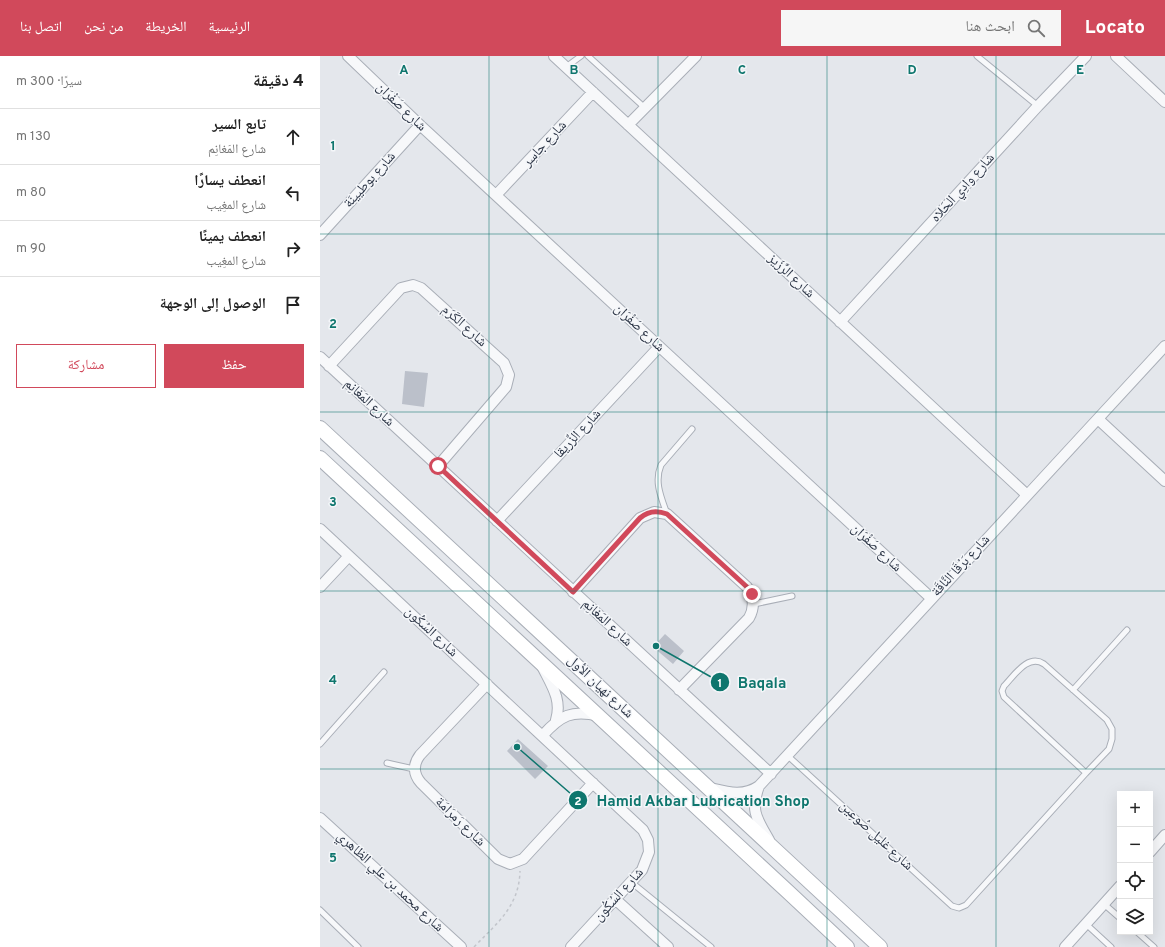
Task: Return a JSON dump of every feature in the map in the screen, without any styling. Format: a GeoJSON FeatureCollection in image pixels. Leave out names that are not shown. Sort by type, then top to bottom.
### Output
{"type":"FeatureCollection","features":[{"type":"Feature","properties":{"kind":"main road","name":"شارع نهيان الأول"},"geometry":{"type":"LineString","coordinates":[[320,428],[880,947]]}},
{"type":"Feature","properties":{"kind":"main road","name":"شارع نهيان الأول"},"geometry":{"type":"LineString","coordinates":[[320,458],[540,664],[601,717],[846,947]]}},
{"type":"Feature","properties":{"kind":"street","name":"شارع صَفْرَان"},"geometry":{"type":"LineString","coordinates":[[348,56],[420,125],[931,598]]}},
{"type":"Feature","properties":{"kind":"street","name":"شارع الرِّزَيز"},"geometry":{"type":"LineString","coordinates":[[554,56],[1027,496]]}},
{"type":"Feature","properties":{"kind":"street"},"geometry":{"type":"LineString","coordinates":[[628,125],[696,56]]}},
{"type":"Feature","properties":{"kind":"street","name":"شارع وادِي الحَلاه"},"geometry":{"type":"LineString","coordinates":[[840,322],[1038,106],[1086,56]]}},
{"type":"Feature","properties":{"kind":"street"},"geometry":{"type":"LineString","coordinates":[[1116,56],[1165,102]]}},
{"type":"Feature","properties":{"kind":"street","name":"شارع جاسِر"},"geometry":{"type":"LineString","coordinates":[[496,195],[593,92]]}},
{"type":"Feature","properties":{"kind":"street","name":"شارع بوطيينَة"},"geometry":{"type":"LineString","coordinates":[[320,235],[420,125]]}},
{"type":"Feature","properties":{"kind":"street","name":"شارع الكَرَم"},"geometry":{"type":"LineString","coordinates":[[329,366],[400,288],[409,285],[421,288],[504,363],[509,375],[506,387],[438,466]]}},
{"type":"Feature","properties":{"kind":"street","name":"شارع بَرْقَا النَّاقَة"},"geometry":{"type":"LineString","coordinates":[[708,787],[741,793],[748,792],[759,786],[1165,346]]}},
{"type":"Feature","properties":{"kind":"street","name":"شارع الزِّريقا"},"geometry":{"type":"LineString","coordinates":[[496,521],[659,347]]}},
{"type":"Feature","properties":{"kind":"street","name":"شارع المَغانِم"},"geometry":{"type":"LineString","coordinates":[[320,357],[771,774]]}},
{"type":"Feature","properties":{"kind":"street"},"geometry":{"type":"LineString","coordinates":[[1098,419],[1165,481]]}},
{"type":"Feature","properties":{"kind":"street"},"geometry":{"type":"LineString","coordinates":[[573,592],[642,516],[654,512],[667,514],[747,587],[752,594],[754,604],[752,613],[746,622],[679,690]]}},
{"type":"Feature","properties":{"kind":"street","name":"شارع السُكُون"},"geometry":{"type":"LineString","coordinates":[[320,529],[639,825],[648,840],[648,859],[642,870],[571,947]]}},
{"type":"Feature","properties":{"kind":"street"},"geometry":{"type":"LineString","coordinates":[[320,588],[349,556]]}},
{"type":"Feature","properties":{"kind":"street"},"geometry":{"type":"LineString","coordinates":[[540,664],[557,696],[559,712],[556,720],[543,735]]}},
{"type":"Feature","properties":{"kind":"street"},"geometry":{"type":"LineString","coordinates":[[414,769],[420,755],[487,684]]}},
{"type":"Feature","properties":{"kind":"street"},"geometry":{"type":"LineString","coordinates":[[556,720],[578,714],[601,717]]}},
{"type":"Feature","properties":{"kind":"street","name":"شارع رَمرَامَة"},"geometry":{"type":"LineString","coordinates":[[414,769],[415,774],[421,783],[498,859],[506,863],[519,861]]}},
{"type":"Feature","properties":{"kind":"street"},"geometry":{"type":"LineString","coordinates":[[519,861],[593,783]]}},
{"type":"Feature","properties":{"kind":"street"},"geometry":{"type":"LineString","coordinates":[[759,786],[754,799],[754,810],[775,850]]}},
{"type":"Feature","properties":{"kind":"street","name":"شارع محمد بن علي الظاهري"},"geometry":{"type":"LineString","coordinates":[[320,818],[461,947]]}},
{"type":"Feature","properties":{"kind":"street"},"geometry":{"type":"LineString","coordinates":[[1153,849],[1165,835]]}},
{"type":"Feature","properties":{"kind":"street"},"geometry":{"type":"LineString","coordinates":[[1066,947],[1117,889]]}},
{"type":"Feature","properties":{"kind":"street"},"geometry":{"type":"LineString","coordinates":[[616,899],[668,947]]}},
{"type":"Feature","properties":{"kind":"lane"},"geometry":{"type":"LineString","coordinates":[[566,67],[581,56]]}},
{"type":"Feature","properties":{"kind":"lane"},"geometry":{"type":"LineString","coordinates":[[588,56],[645,108]]}},
{"type":"Feature","properties":{"kind":"lane"},"geometry":{"type":"LineString","coordinates":[[980,57],[1038,106]]}},
{"type":"Feature","properties":{"kind":"lane"},"geometry":{"type":"LineString","coordinates":[[667,514],[658,486],[658,472],[661,465],[692,429]]}},
{"type":"Feature","properties":{"kind":"lane"},"geometry":{"type":"LineString","coordinates":[[754,604],[792,596]]}},
{"type":"Feature","properties":{"kind":"lane"},"geometry":{"type":"LineString","coordinates":[[1073,690],[1127,630]]}},
{"type":"Feature","properties":{"kind":"lane"},"geometry":{"type":"LineString","coordinates":[[1035,660],[1044,664],[1107,720],[1113,734],[1109,749],[1086,773],[1006,700],[1002,691],[1004,686],[1026,664],[1035,660]]}},
{"type":"Feature","properties":{"kind":"lane"},"geometry":{"type":"LineString","coordinates":[[320,744],[384,672]]}},
{"type":"Feature","properties":{"kind":"lane","name":"شارع غليل صُوعِين"},"geometry":{"type":"LineString","coordinates":[[788,756],[952,906],[959,908],[966,905],[1086,773]]}},
{"type":"Feature","properties":{"kind":"lane"},"geometry":{"type":"LineString","coordinates":[[387,763],[414,769]]}},
{"type":"Feature","properties":{"kind":"lane"},"geometry":{"type":"LineString","coordinates":[[631,882],[711,947]]}},
{"type":"Feature","properties":{"kind":"lane"},"geometry":{"type":"LineString","coordinates":[[1104,904],[1117,915]]}},
{"type":"Feature","properties":{"kind":"lane"},"geometry":{"type":"LineString","coordinates":[[320,910],[358,947]]}},
{"type":"Feature","properties":{"kind":"lane"},"geometry":{"type":"LineString","coordinates":[[1086,924],[1111,947]]}},
{"type":"Feature","properties":{"kind":"lane"},"geometry":{"type":"LineString","coordinates":[[1140,935],[1154,947]]}},
{"type":"Feature","properties":{"kind":"path"},"geometry":{"type":"LineString","coordinates":[[474,947],[512,904],[520,881],[519,861]]}},
{"type":"Feature","properties":{"kind":"building"},"geometry":{"type":"Polygon","coordinates":[[[405,371],[428,373],[424,407],[402,404],[405,371]]]}},
{"type":"Feature","properties":{"kind":"building"},"geometry":{"type":"Polygon","coordinates":[[[665,634],[684,651],[673,664],[653,647],[665,634]]]}},
{"type":"Feature","properties":{"kind":"building"},"geometry":{"type":"Polygon","coordinates":[[[518,739],[548,766],[535,779],[507,751],[518,739]]]}},
{"type":"Feature","properties":{"kind":"place","name":"Baqala"},"geometry":{"type":"Point","coordinates":[656,646]}},
{"type":"Feature","properties":{"kind":"place","name":"Hamid Akbar Lubrication Shop"},"geometry":{"type":"Point","coordinates":[517,747]}},
{"type":"Feature","properties":{"kind":"route"},"geometry":{"type":"LineString","coordinates":[[438,466],[573,592],[642,516],[649,512],[663,512],[747,587],[752,594]]}}]}
